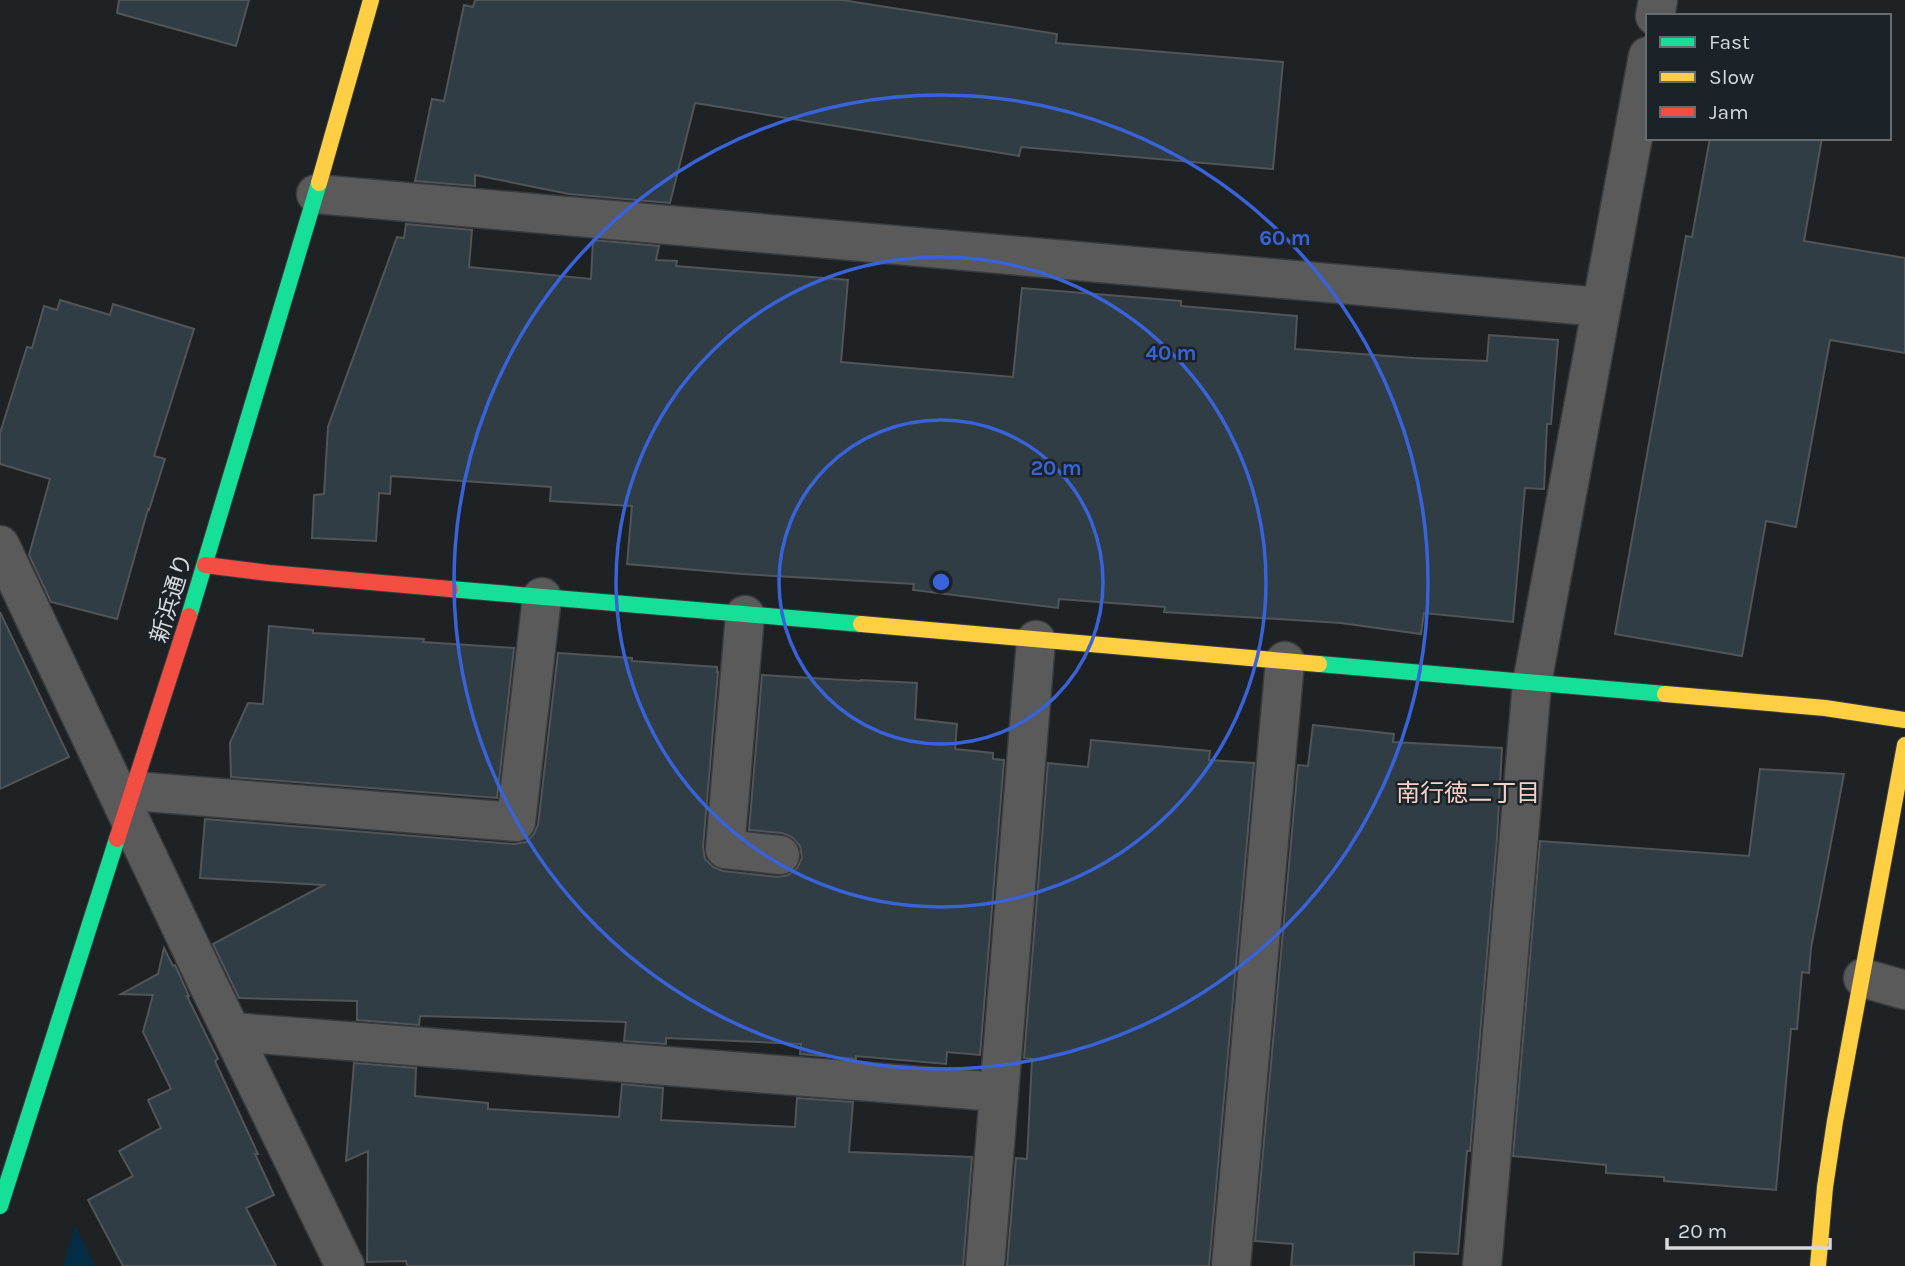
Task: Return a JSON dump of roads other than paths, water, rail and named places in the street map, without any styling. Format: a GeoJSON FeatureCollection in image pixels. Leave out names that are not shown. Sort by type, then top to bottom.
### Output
{"type":"FeatureCollection","features":[{"type":"Feature","properties":{"kind":"street","name":"新浜通り"},"geometry":{"type":"LineString","coordinates":[[0,1206],[6,1157],[130,802],[205,565],[371,0]]}},
{"type":"Feature","properties":{"kind":"street"},"geometry":{"type":"LineString","coordinates":[[1482,1266],[1532,683],[1646,67]]}},
{"type":"Feature","properties":{"kind":"street"},"geometry":{"type":"LineString","coordinates":[[316,194],[1601,307]]}},
{"type":"Feature","properties":{"kind":"street"},"geometry":{"type":"LineString","coordinates":[[0,545],[130,802],[232,1031],[345,1266]]}},
{"type":"Feature","properties":{"kind":"street"},"geometry":{"type":"LineString","coordinates":[[205,565],[269,573],[1825,708],[1905,719]]}},
{"type":"Feature","properties":{"kind":"street"},"geometry":{"type":"LineString","coordinates":[[130,802],[516,822],[542,597]]}},
{"type":"Feature","properties":{"kind":"street"},"geometry":{"type":"LineString","coordinates":[[745,615],[724,849],[780,855]]}},
{"type":"Feature","properties":{"kind":"street"},"geometry":{"type":"LineString","coordinates":[[985,1266],[1036,640]]}},
{"type":"Feature","properties":{"kind":"street"},"geometry":{"type":"LineString","coordinates":[[1231,1266],[1285,661]]}},
{"type":"Feature","properties":{"kind":"street"},"geometry":{"type":"LineString","coordinates":[[1818,1266],[1825,1187],[1905,745]]}},
{"type":"Feature","properties":{"kind":"street"},"geometry":{"type":"LineString","coordinates":[[1863,978],[1905,990]]}},
{"type":"Feature","properties":{"kind":"street"},"geometry":{"type":"LineString","coordinates":[[232,1031],[999,1092]]}},
{"type":"Feature","properties":{"kind":"district","name":"南行徳二丁目"},"geometry":{"type":"Point","coordinates":[1468,793]}}]}
